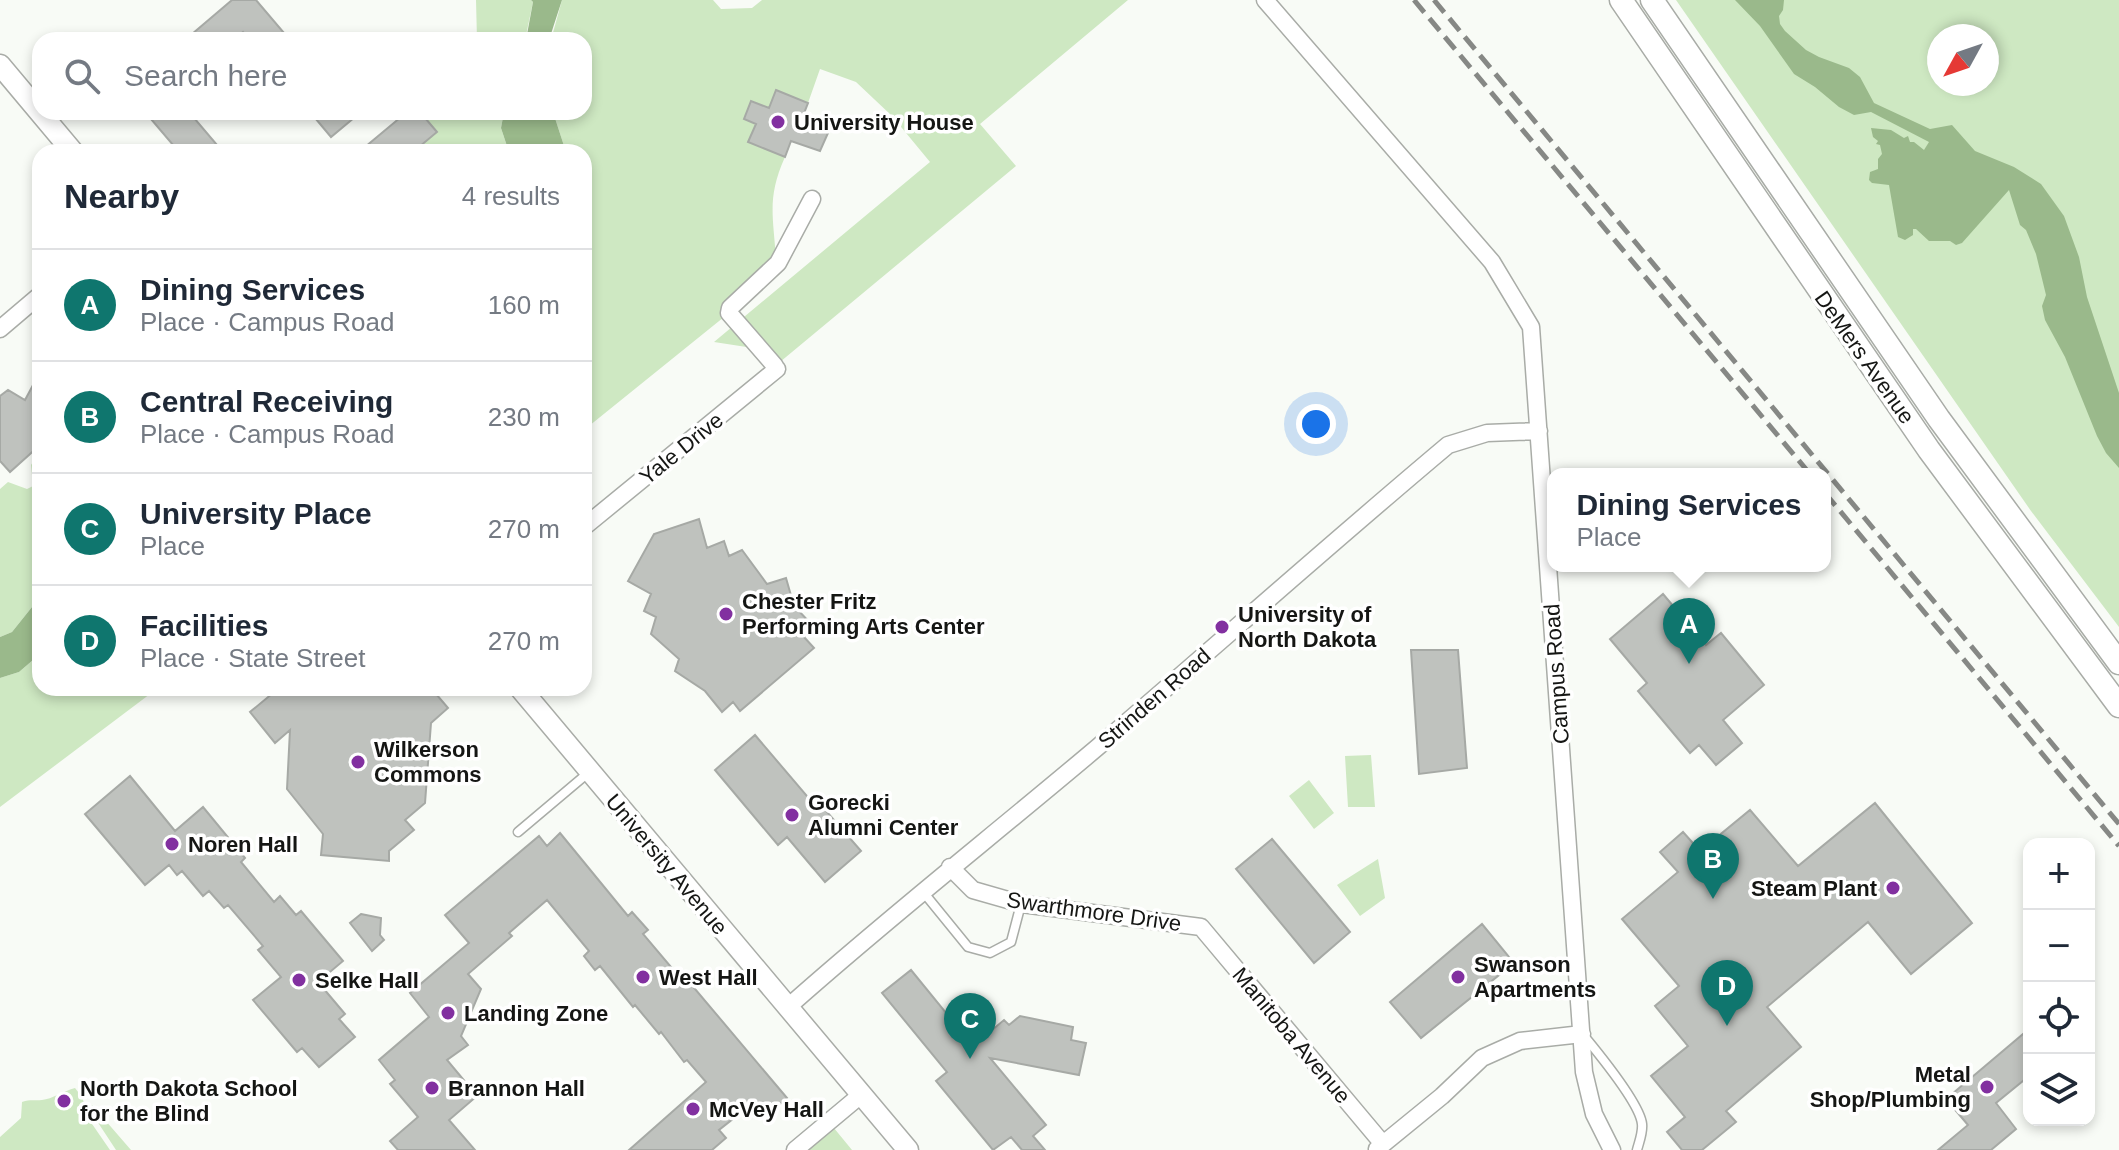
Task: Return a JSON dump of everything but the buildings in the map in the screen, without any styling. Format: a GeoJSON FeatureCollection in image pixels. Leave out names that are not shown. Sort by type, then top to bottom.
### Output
{"type":"FeatureCollection","features":[{"type":"Feature","properties":{"kind":"main road","name":"DeMers Avenue"},"geometry":{"type":"LineString","coordinates":[[1621,0],[1929,450],[2119,706]]}},
{"type":"Feature","properties":{"kind":"main road","name":"DeMers Avenue"},"geometry":{"type":"LineString","coordinates":[[1652,0],[1939,419],[2119,663]]}},
{"type":"Feature","properties":{"kind":"street","name":"Campus Road"},"geometry":{"type":"LineString","coordinates":[[1265,0],[1492,262],[1531,327],[1547,543]]}},
{"type":"Feature","properties":{"kind":"street"},"geometry":{"type":"LineString","coordinates":[[0,65],[32,103]]}},
{"type":"Feature","properties":{"kind":"street"},"geometry":{"type":"LineString","coordinates":[[46,120],[66,144]]}},
{"type":"Feature","properties":{"kind":"street","name":"Yale Drive"},"geometry":{"type":"LineString","coordinates":[[592,520],[776,367],[729,313],[730,308],[778,263],[812,199]]}},
{"type":"Feature","properties":{"kind":"street"},"geometry":{"type":"LineString","coordinates":[[0,329],[32,302]]}},
{"type":"Feature","properties":{"kind":"street","name":"Strinden Road"},"geometry":{"type":"LineString","coordinates":[[788,1007],[866,938],[924,893],[950,867],[1097,748],[1448,445],[1487,433],[1539,431]]}},
{"type":"Feature","properties":{"kind":"street","name":"Campus Road"},"geometry":{"type":"LineString","coordinates":[[1549,572],[1584,1072],[1594,1114],[1612,1150]]}},
{"type":"Feature","properties":{"kind":"street","name":"University Avenue"},"geometry":{"type":"LineString","coordinates":[[527,696],[908,1150]]}},
{"type":"Feature","properties":{"kind":"street","name":"Swarthmore Drive"},"geometry":{"type":"LineString","coordinates":[[950,867],[973,890],[1022,904],[1201,927]]}},
{"type":"Feature","properties":{"kind":"street","name":"Manitoba Avenue"},"geometry":{"type":"LineString","coordinates":[[1201,927],[1380,1147]]}},
{"type":"Feature","properties":{"kind":"street"},"geometry":{"type":"LineString","coordinates":[[1380,1147],[1482,1058],[1520,1041],[1582,1034]]}},
{"type":"Feature","properties":{"kind":"street"},"geometry":{"type":"LineString","coordinates":[[795,1150],[862,1094]]}},
{"type":"Feature","properties":{"kind":"lane"},"geometry":{"type":"LineString","coordinates":[[518,832],[589,771]]}},
{"type":"Feature","properties":{"kind":"lane"},"geometry":{"type":"LineString","coordinates":[[924,893],[968,947],[990,953],[1011,942],[1022,904]]}},
{"type":"Feature","properties":{"kind":"lane"},"geometry":{"type":"LineString","coordinates":[[1582,1034],[1607,1064],[1636,1110],[1642,1123],[1637,1150]]}},
{"type":"Feature","properties":{"kind":"shaded area"},"geometry":{"type":"Polygon","coordinates":[[[476,0],[533,2],[527,32],[477,32],[476,0]]]}},
{"type":"Feature","properties":{"kind":"shaded area"},"geometry":{"type":"Polygon","coordinates":[[[531,0],[562,0],[552,32],[527,32],[531,0]]]}},
{"type":"Feature","properties":{"kind":"shaded area"},"geometry":{"type":"Polygon","coordinates":[[[562,0],[713,0],[721,9],[752,8],[762,0],[1128,0],[980,124],[1016,166],[780,362],[753,348],[714,342],[930,162],[892,116],[856,82],[820,69],[808,103],[776,90],[769,108],[751,101],[744,119],[756,124],[749,142],[785,157],[773,195],[776,258],[729,313],[592,424],[592,144],[563,144],[556,120],[592,120],[592,32],[553,32],[562,0]]]}},
{"type":"Feature","properties":{"kind":"shaded area"},"geometry":{"type":"Polygon","coordinates":[[[1676,0],[2119,0],[2119,627],[2031,511],[1676,0]]]}},
{"type":"Feature","properties":{"kind":"shaded area"},"geometry":{"type":"Polygon","coordinates":[[[1735,0],[1784,0],[1779,16],[1785,31],[1806,50],[1849,68],[1860,77],[1874,103],[1930,129],[1952,125],[1975,151],[2014,167],[2041,184],[2064,216],[2119,393],[2119,468],[2097,436],[2065,357],[2045,320],[2042,306],[2046,295],[2036,254],[2026,230],[2020,225],[2009,190],[1962,243],[1929,241],[1916,229],[1905,240],[1898,237],[1889,185],[1869,180],[1870,172],[1878,169],[1878,159],[1882,154],[1871,128],[1891,130],[1904,138],[1908,136],[1910,142],[1924,150],[1929,142],[1871,112],[1854,115],[1839,107],[1794,74],[1760,26],[1735,0]]]}},
{"type":"Feature","properties":{"kind":"shaded area"},"geometry":{"type":"Polygon","coordinates":[[[427,120],[502,120],[501,128],[506,144],[423,144],[437,132],[427,120]]]}},
{"type":"Feature","properties":{"kind":"shaded area"},"geometry":{"type":"Polygon","coordinates":[[[502,120],[556,120],[563,144],[506,144],[501,128],[502,120]]]}},
{"type":"Feature","properties":{"kind":"shaded area"},"geometry":{"type":"Polygon","coordinates":[[[8,482],[27,489],[32,486],[32,607],[12,632],[0,637],[0,489],[8,482]]]}},
{"type":"Feature","properties":{"kind":"shaded area"},"geometry":{"type":"Polygon","coordinates":[[[32,607],[32,661],[19,672],[0,678],[0,637],[12,632],[32,607]]]}},
{"type":"Feature","properties":{"kind":"shaded area"},"geometry":{"type":"Polygon","coordinates":[[[32,661],[32,696],[147,696],[0,807],[0,678],[19,672],[32,661]]]}},
{"type":"Feature","properties":{"kind":"shaded area"},"geometry":{"type":"Polygon","coordinates":[[[1371,755],[1375,807],[1348,807],[1345,756],[1371,755]]]}},
{"type":"Feature","properties":{"kind":"shaded area"},"geometry":{"type":"Polygon","coordinates":[[[1309,780],[1334,813],[1314,829],[1289,796],[1309,780]]]}},
{"type":"Feature","properties":{"kind":"shaded area"},"geometry":{"type":"Polygon","coordinates":[[[1378,859],[1385,898],[1360,916],[1337,885],[1378,859]]]}},
{"type":"Feature","properties":{"kind":"shaded area","name":"North Dakota School for the Blind"},"geometry":{"type":"Polygon","coordinates":[[[75,1088],[82,1097],[90,1121],[110,1150],[0,1150],[0,1137],[21,1118],[22,1102],[46,1099],[75,1088]]]}},
{"type":"Feature","properties":{"kind":"shaded area"},"geometry":{"type":"Polygon","coordinates":[[[92,1105],[131,1150],[116,1150],[93,1115],[92,1105]]]}},
{"type":"Feature","properties":{"kind":"shaded area"},"geometry":{"type":"Polygon","coordinates":[[[829,1122],[852,1150],[795,1150],[829,1122]]]}},
{"type":"Feature","properties":{"kind":"railway"},"geometry":{"type":"LineString","coordinates":[[1414,0],[1805,468]]}},
{"type":"Feature","properties":{"kind":"railway"},"geometry":{"type":"LineString","coordinates":[[1434,0],[1823,468]]}},
{"type":"Feature","properties":{"kind":"railway"},"geometry":{"type":"LineString","coordinates":[[1831,478],[2119,824]]}},
{"type":"Feature","properties":{"kind":"railway"},"geometry":{"type":"LineString","coordinates":[[1831,500],[2119,846]]}},
{"type":"Feature","properties":{"kind":"place","name":"University House"},"geometry":{"type":"Point","coordinates":[778,122]}},
{"type":"Feature","properties":{"kind":"place","name":"Chester Fritz Performing Arts Center"},"geometry":{"type":"Point","coordinates":[726,614]}},
{"type":"Feature","properties":{"kind":"place","name":"University of North Dakota"},"geometry":{"type":"Point","coordinates":[1222,627]}},
{"type":"Feature","properties":{"kind":"place","name":"Dining Services"},"geometry":{"type":"Point","coordinates":[1689,664]}},
{"type":"Feature","properties":{"kind":"place","name":"Wilkerson Commons"},"geometry":{"type":"Point","coordinates":[358,762]}},
{"type":"Feature","properties":{"kind":"place","name":"Gorecki Alumni Center"},"geometry":{"type":"Point","coordinates":[792,815]}},
{"type":"Feature","properties":{"kind":"place","name":"Noren Hall"},"geometry":{"type":"Point","coordinates":[172,844]}},
{"type":"Feature","properties":{"kind":"place","name":"Steam Plant"},"geometry":{"type":"Point","coordinates":[1893,888]}},
{"type":"Feature","properties":{"kind":"place","name":"Central Receiving"},"geometry":{"type":"Point","coordinates":[1713,899]}},
{"type":"Feature","properties":{"kind":"place","name":"West Hall"},"geometry":{"type":"Point","coordinates":[643,977]}},
{"type":"Feature","properties":{"kind":"place","name":"Swanson Apartments"},"geometry":{"type":"Point","coordinates":[1458,977]}},
{"type":"Feature","properties":{"kind":"place","name":"Selke Hall"},"geometry":{"type":"Point","coordinates":[299,980]}},
{"type":"Feature","properties":{"kind":"place","name":"Landing Zone"},"geometry":{"type":"Point","coordinates":[448,1013]}},
{"type":"Feature","properties":{"kind":"place","name":"Facilities"},"geometry":{"type":"Point","coordinates":[1727,1026]}},
{"type":"Feature","properties":{"kind":"place","name":"University Place"},"geometry":{"type":"Point","coordinates":[970,1059]}},
{"type":"Feature","properties":{"kind":"place","name":"Metal Shop/Plumbing"},"geometry":{"type":"Point","coordinates":[1987,1087]}},
{"type":"Feature","properties":{"kind":"place","name":"Brannon Hall"},"geometry":{"type":"Point","coordinates":[432,1088]}},
{"type":"Feature","properties":{"kind":"place","name":"North Dakota School for the Blind"},"geometry":{"type":"Point","coordinates":[64,1101]}},
{"type":"Feature","properties":{"kind":"place","name":"McVey Hall"},"geometry":{"type":"Point","coordinates":[693,1109]}}]}
